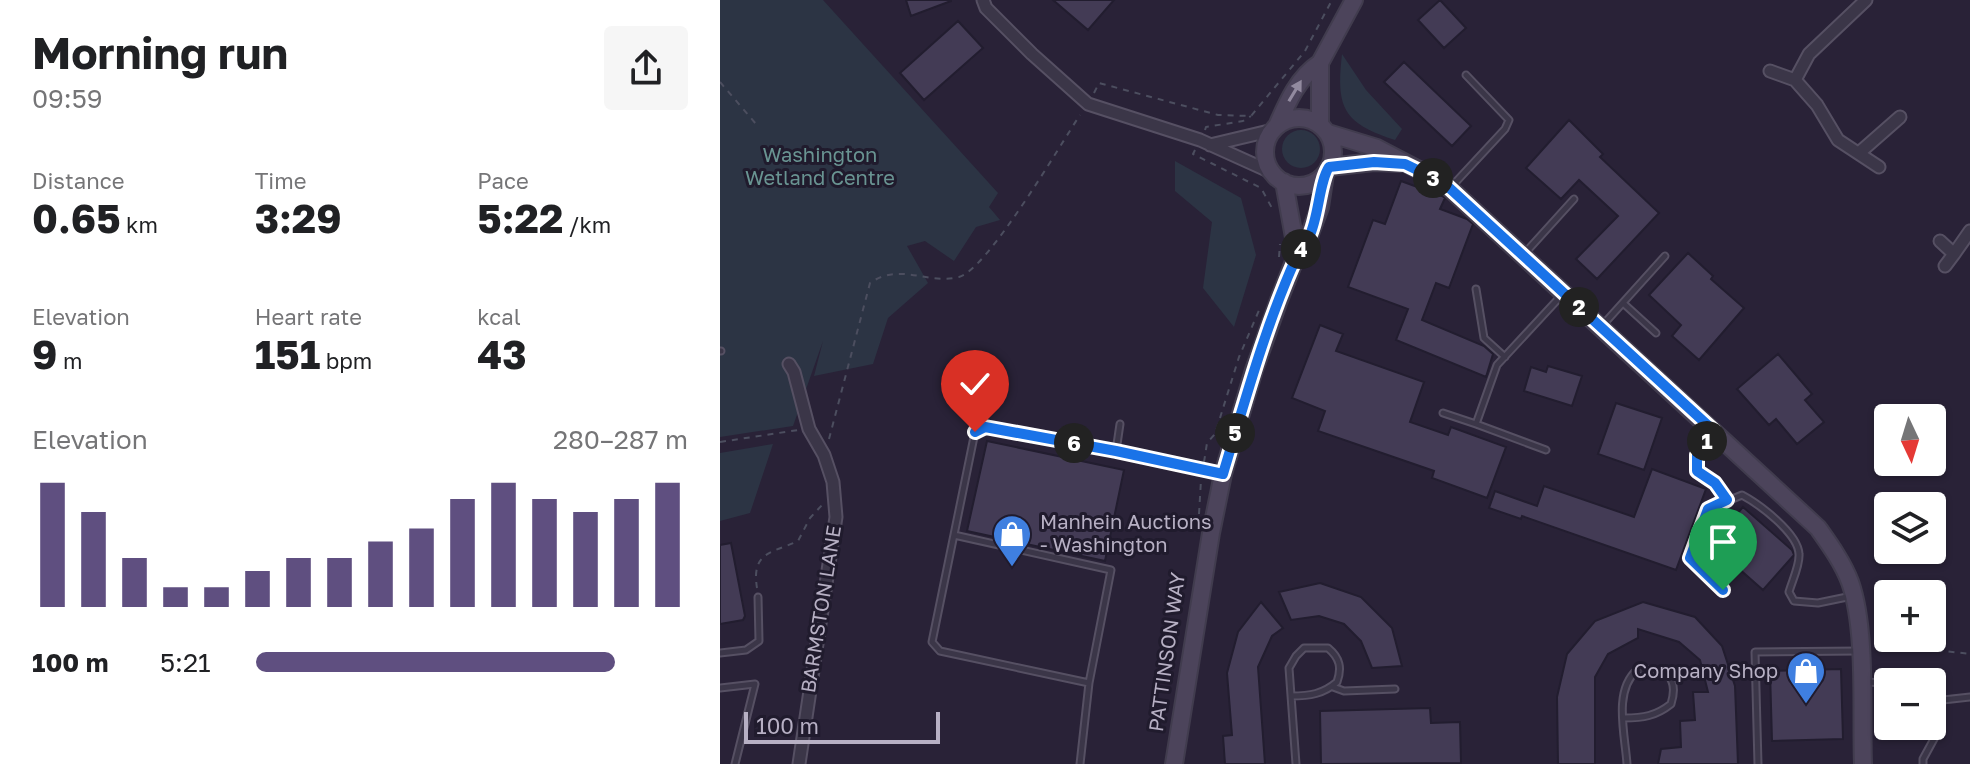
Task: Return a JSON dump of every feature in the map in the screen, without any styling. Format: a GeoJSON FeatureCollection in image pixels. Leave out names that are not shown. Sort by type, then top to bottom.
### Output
{"type":"FeatureCollection","features":[{"type":"Feature","properties":{"kind":"street"},"geometry":{"type":"LineString","coordinates":[[983,0],[986,8],[1032,54],[1088,104],[1205,143],[1278,177],[1306,185],[1327,171],[1374,162],[1405,164]]}},
{"type":"Feature","properties":{"kind":"street"},"geometry":{"type":"LineString","coordinates":[[1297,254],[1278,177],[1265,151],[1289,100],[1308,71],[1320,63],[1354,0]]}},
{"type":"Feature","properties":{"kind":"street"},"geometry":{"type":"LineString","coordinates":[[1795,80],[1809,54],[1866,0]]}},
{"type":"Feature","properties":{"kind":"street"},"geometry":{"type":"LineString","coordinates":[[1174,764],[1223,474],[1254,370],[1297,254],[1308,239],[1320,207],[1333,150],[1324,129],[1320,63]]}},
{"type":"Feature","properties":{"kind":"street"},"geometry":{"type":"LineString","coordinates":[[1770,71],[1795,80],[1817,105],[1838,140],[1879,167]]}},
{"type":"Feature","properties":{"kind":"street"},"geometry":{"type":"LineString","coordinates":[[1859,153],[1900,117]]}},
{"type":"Feature","properties":{"kind":"street"},"geometry":{"type":"LineString","coordinates":[[1205,143],[1275,128],[1287,120],[1310,119],[1324,129],[1377,148],[1450,188],[1818,528],[1850,583],[1859,623],[1863,764]]}},
{"type":"Feature","properties":{"kind":"street"},"geometry":{"type":"LineString","coordinates":[[1945,266],[1970,231]]}},
{"type":"Feature","properties":{"kind":"street"},"geometry":{"type":"LineString","coordinates":[[1940,241],[1954,254]]}},
{"type":"Feature","properties":{"kind":"street","name":"BARMSTON LANE"},"geometry":{"type":"LineString","coordinates":[[789,364],[794,372],[809,429],[824,455],[833,482],[836,517],[799,764]]}},
{"type":"Feature","properties":{"kind":"lane"},"geometry":{"type":"LineString","coordinates":[[1450,188],[1505,129],[1509,120],[1466,75]]}},
{"type":"Feature","properties":{"kind":"lane"},"geometry":{"type":"LineString","coordinates":[[1523,256],[1574,199]]}},
{"type":"Feature","properties":{"kind":"lane"},"geometry":{"type":"LineString","coordinates":[[1601,327],[1665,256]]}},
{"type":"Feature","properties":{"kind":"lane"},"geometry":{"type":"LineString","coordinates":[[1476,289],[1484,338],[1505,357]]}},
{"type":"Feature","properties":{"kind":"lane"},"geometry":{"type":"LineString","coordinates":[[1476,424],[1497,365],[1564,293]]}},
{"type":"Feature","properties":{"kind":"lane"},"geometry":{"type":"LineString","coordinates":[[1623,303],[1656,333]]}},
{"type":"Feature","properties":{"kind":"lane"},"geometry":{"type":"LineString","coordinates":[[1443,413],[1546,450]]}},
{"type":"Feature","properties":{"kind":"lane"},"geometry":{"type":"LineString","coordinates":[[1116,451],[1120,424]]}},
{"type":"Feature","properties":{"kind":"lane"},"geometry":{"type":"LineString","coordinates":[[1089,683],[940,651],[932,642],[975,432],[980,428],[1116,451],[1223,474]]}},
{"type":"Feature","properties":{"kind":"lane"},"geometry":{"type":"LineString","coordinates":[[1714,431],[1697,455],[1697,471],[1715,483],[1727,500]]}},
{"type":"Feature","properties":{"kind":"lane"},"geometry":{"type":"LineString","coordinates":[[1723,590],[1690,558],[1708,509],[1742,495],[1758,503],[1793,538],[1799,555],[1789,592],[1794,601],[1818,603],[1853,596]]}},
{"type":"Feature","properties":{"kind":"lane"},"geometry":{"type":"LineString","coordinates":[[954,535],[1111,570],[1089,683],[1080,764]]}},
{"type":"Feature","properties":{"kind":"lane"},"geometry":{"type":"LineString","coordinates":[[720,653],[746,650],[759,641],[758,597]]}},
{"type":"Feature","properties":{"kind":"lane"},"geometry":{"type":"LineString","coordinates":[[1758,764],[1755,652],[1860,647]]}},
{"type":"Feature","properties":{"kind":"lane"},"geometry":{"type":"LineString","coordinates":[[1291,696],[1312,696],[1333,686],[1341,673],[1335,654],[1328,648],[1304,648],[1289,668],[1291,696],[1296,764]]}},
{"type":"Feature","properties":{"kind":"lane"},"geometry":{"type":"LineString","coordinates":[[1624,718],[1645,718],[1671,704],[1673,685],[1669,675],[1661,669],[1649,668],[1637,670],[1629,677],[1623,690],[1624,718],[1627,764]]}},
{"type":"Feature","properties":{"kind":"lane"},"geometry":{"type":"LineString","coordinates":[[1860,682],[1874,682]]}},
{"type":"Feature","properties":{"kind":"lane"},"geometry":{"type":"LineString","coordinates":[[720,688],[755,684],[735,764]]}},
{"type":"Feature","properties":{"kind":"lane"},"geometry":{"type":"LineString","coordinates":[[1333,686],[1344,691],[1395,689]]}},
{"type":"Feature","properties":{"kind":"lane"},"geometry":{"type":"LineString","coordinates":[[1946,699],[1970,697]]}},
{"type":"Feature","properties":{"kind":"lane"},"geometry":{"type":"LineString","coordinates":[[1923,764],[1933,740]]}},
{"type":"Feature","properties":{"kind":"path"},"geometry":{"type":"LineString","coordinates":[[1276,220],[1261,188],[1193,154],[1205,143],[1206,127],[1243,121],[1251,116],[1305,51],[1332,0]]}},
{"type":"Feature","properties":{"kind":"path"},"geometry":{"type":"LineString","coordinates":[[720,82],[756,124]]}},
{"type":"Feature","properties":{"kind":"path"},"geometry":{"type":"LineString","coordinates":[[824,455],[870,283],[894,273],[947,280],[964,276],[988,254],[1099,83],[1218,115],[1251,116]]}},
{"type":"Feature","properties":{"kind":"path"},"geometry":{"type":"LineString","coordinates":[[1279,245],[1279,258]]}},
{"type":"Feature","properties":{"kind":"path"},"geometry":{"type":"LineString","coordinates":[[1199,520],[1198,493],[1207,443],[1215,434],[1239,357],[1260,307]]}},
{"type":"Feature","properties":{"kind":"path"},"geometry":{"type":"LineString","coordinates":[[720,442],[809,429]]}},
{"type":"Feature","properties":{"kind":"path"},"geometry":{"type":"LineString","coordinates":[[758,597],[754,572],[764,556],[776,547],[798,541],[818,507],[834,496]]}},
{"type":"Feature","properties":{"kind":"path"},"geometry":{"type":"LineString","coordinates":[[1860,647],[1885,643],[1970,654]]}},
{"type":"Feature","properties":{"kind":"green space","name":"Washington Wetland Centre"},"geometry":{"type":"Polygon","coordinates":[[[720,0],[823,0],[998,193],[989,207],[1000,220],[976,227],[954,261],[925,241],[907,246],[928,283],[888,318],[873,364],[814,376],[823,341],[793,426],[720,437],[720,0]]]}},
{"type":"Feature","properties":{"kind":"green space"},"geometry":{"type":"Polygon","coordinates":[[[1342,54],[1366,90],[1402,129],[1395,140],[1364,127],[1346,110],[1340,87],[1342,54]]]}},
{"type":"Feature","properties":{"kind":"green space"},"geometry":{"type":"Polygon","coordinates":[[[1301,130],[1314,136],[1320,149],[1314,162],[1301,168],[1288,162],[1282,149],[1288,136],[1301,130]]]}},
{"type":"Feature","properties":{"kind":"green space"},"geometry":{"type":"Polygon","coordinates":[[[1175,161],[1241,198],[1256,255],[1234,327],[1203,288],[1212,222],[1175,191],[1175,161]]]}},
{"type":"Feature","properties":{"kind":"green space"},"geometry":{"type":"Polygon","coordinates":[[[773,444],[750,513],[720,521],[720,453],[773,444]]]}},
{"type":"Feature","properties":{"kind":"building"},"geometry":{"type":"Polygon","coordinates":[[[906,0],[951,0],[951,1],[911,16],[906,0]]]}},
{"type":"Feature","properties":{"kind":"building"},"geometry":{"type":"Polygon","coordinates":[[[1053,0],[1114,0],[1088,30],[1053,0]]]}},
{"type":"Feature","properties":{"kind":"building"},"geometry":{"type":"Polygon","coordinates":[[[1440,0],[1466,28],[1444,48],[1418,20],[1440,0]]]}},
{"type":"Feature","properties":{"kind":"building"},"geometry":{"type":"Polygon","coordinates":[[[958,21],[983,48],[924,100],[900,73],[958,21]]]}},
{"type":"Feature","properties":{"kind":"building"},"geometry":{"type":"Polygon","coordinates":[[[1404,62],[1471,126],[1452,146],[1384,82],[1404,62]]]}},
{"type":"Feature","properties":{"kind":"building"},"geometry":{"type":"Polygon","coordinates":[[[1569,120],[1603,154],[1600,157],[1659,213],[1597,279],[1576,259],[1618,216],[1579,180],[1561,199],[1526,168],[1569,120]]]}},
{"type":"Feature","properties":{"kind":"building"},"geometry":{"type":"Polygon","coordinates":[[[1401,181],[1442,196],[1445,198],[1440,209],[1473,224],[1449,288],[1436,283],[1422,320],[1484,346],[1493,354],[1486,377],[1396,340],[1408,309],[1348,287],[1373,220],[1385,224],[1401,181]]]}},
{"type":"Feature","properties":{"kind":"building"},"geometry":{"type":"Polygon","coordinates":[[[1688,253],[1713,276],[1711,279],[1744,308],[1699,360],[1672,336],[1681,325],[1649,295],[1688,253]]]}},
{"type":"Feature","properties":{"kind":"building"},"geometry":{"type":"Polygon","coordinates":[[[1320,325],[1343,334],[1336,351],[1424,382],[1410,422],[1448,435],[1451,427],[1506,447],[1487,498],[1432,478],[1434,471],[1318,431],[1325,411],[1292,398],[1320,325]]]}},
{"type":"Feature","properties":{"kind":"building"},"geometry":{"type":"Polygon","coordinates":[[[1778,354],[1812,394],[1805,400],[1824,422],[1797,444],[1776,419],[1769,425],[1737,389],[1778,354]]]}},
{"type":"Feature","properties":{"kind":"building"},"geometry":{"type":"Polygon","coordinates":[[[1548,366],[1582,376],[1572,406],[1524,391],[1531,367],[1546,372],[1548,366]]]}},
{"type":"Feature","properties":{"kind":"building"},"geometry":{"type":"Polygon","coordinates":[[[1616,403],[1662,418],[1644,470],[1598,454],[1616,403]]]}},
{"type":"Feature","properties":{"kind":"building","name":"Manhein Auctions - Washington"},"geometry":{"type":"Polygon","coordinates":[[[987,441],[1124,470],[1105,561],[967,531],[987,441]]]}},
{"type":"Feature","properties":{"kind":"building"},"geometry":{"type":"Polygon","coordinates":[[[1652,469],[1706,489],[1676,570],[1522,516],[1521,519],[1489,508],[1495,491],[1537,506],[1544,486],[1634,517],[1652,469]]]}},
{"type":"Feature","properties":{"kind":"building"},"geometry":{"type":"Polygon","coordinates":[[[1743,507],[1794,555],[1763,590],[1711,544],[1743,507]]]}},
{"type":"Feature","properties":{"kind":"building"},"geometry":{"type":"Polygon","coordinates":[[[731,543],[745,616],[743,620],[720,624],[720,545],[731,543]]]}},
{"type":"Feature","properties":{"kind":"building"},"geometry":{"type":"Polygon","coordinates":[[[1320,583],[1361,597],[1392,628],[1402,666],[1372,668],[1361,641],[1344,624],[1319,616],[1291,620],[1279,592],[1320,583]]]}},
{"type":"Feature","properties":{"kind":"building"},"geometry":{"type":"Polygon","coordinates":[[[1261,602],[1283,628],[1272,636],[1258,667],[1265,764],[1225,764],[1223,736],[1232,735],[1227,673],[1238,632],[1261,602]]]}},
{"type":"Feature","properties":{"kind":"building"},"geometry":{"type":"Polygon","coordinates":[[[1643,602],[1695,617],[1722,646],[1735,686],[1738,764],[1658,764],[1661,749],[1681,747],[1680,721],[1695,720],[1693,692],[1708,692],[1700,660],[1679,642],[1638,629],[1638,638],[1608,654],[1595,677],[1595,764],[1558,764],[1557,697],[1567,654],[1595,621],[1643,602]]]}},
{"type":"Feature","properties":{"kind":"building","name":"Company Shop"},"geometry":{"type":"Polygon","coordinates":[[[1841,669],[1843,739],[1772,741],[1770,671],[1841,669]]]}},
{"type":"Feature","properties":{"kind":"building"},"geometry":{"type":"Polygon","coordinates":[[[1430,708],[1431,723],[1460,722],[1461,763],[1321,764],[1320,711],[1430,708]]]}},
{"type":"Feature","properties":{"kind":"place","name":"Manhein Auctions - Washington"},"geometry":{"type":"Point","coordinates":[1012,568]}},
{"type":"Feature","properties":{"kind":"place","name":"Company Shop"},"geometry":{"type":"Point","coordinates":[1806,705]}},
{"type":"Feature","properties":{"kind":"route"},"geometry":{"type":"LineString","coordinates":[[975,432],[985,427],[1223,474],[1254,370],[1297,254],[1308,239],[1320,207],[1329,167],[1374,162],[1405,164],[1444,183],[1714,431],[1697,455],[1697,471],[1715,483],[1726,494],[1727,500],[1708,509],[1690,558],[1723,590]]}}]}
